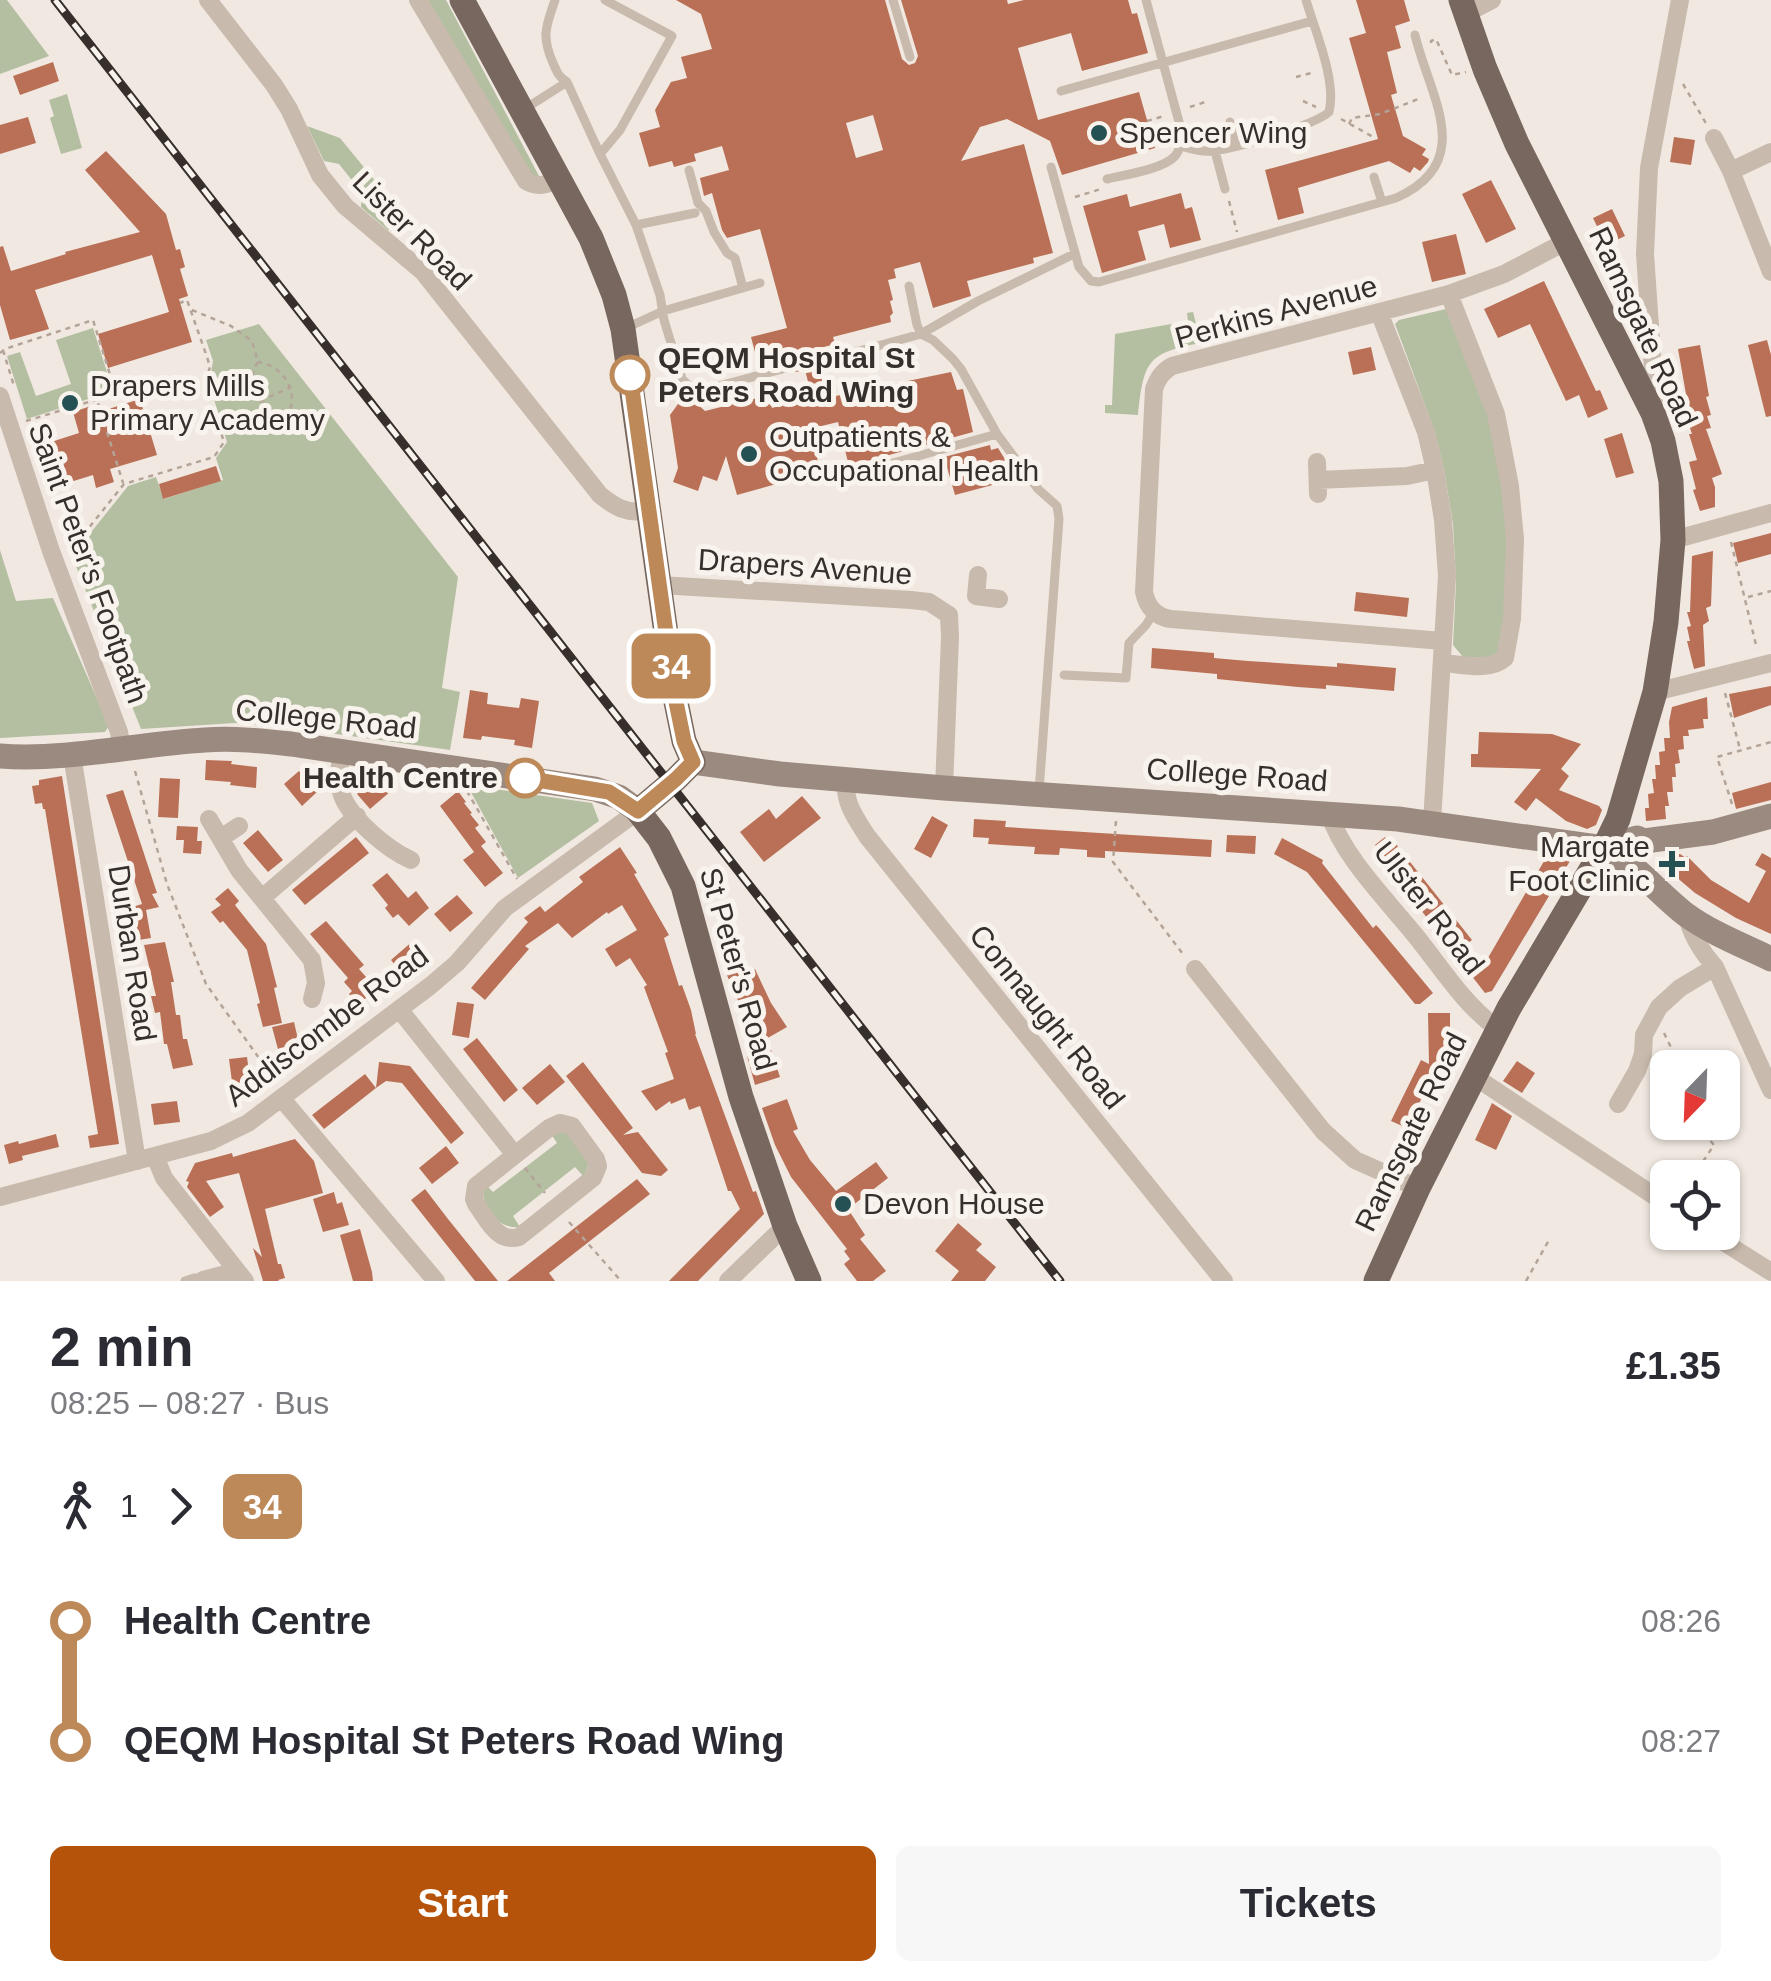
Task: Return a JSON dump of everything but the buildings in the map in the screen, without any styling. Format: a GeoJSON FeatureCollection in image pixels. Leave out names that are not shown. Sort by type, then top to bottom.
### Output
{"type":"FeatureCollection","features":[{"type":"Feature","properties":{"kind":"main road"},"geometry":{"type":"LineString","coordinates":[[462,0],[591,238],[614,294],[623,329],[684,741],[685,770],[646,804]]}},
{"type":"Feature","properties":{"kind":"main road","name":"Ramsgate Road"},"geometry":{"type":"LineString","coordinates":[[1376,1281],[1498,1029],[1618,819],[1655,692],[1673,540],[1672,481],[1653,413],[1517,144],[1463,7]]}},
{"type":"Feature","properties":{"kind":"main road","name":"College Road"},"geometry":{"type":"LineString","coordinates":[[0,756],[127,755],[207,740],[243,740],[341,750],[595,789],[646,804]]}},
{"type":"Feature","properties":{"kind":"main road","name":"College Road"},"geometry":{"type":"LineString","coordinates":[[685,770],[1329,813],[1432,822],[1604,848],[1637,838],[1662,840],[1713,832],[1771,816]]}},
{"type":"Feature","properties":{"kind":"main road","name":"St Peter's Road"},"geometry":{"type":"LineString","coordinates":[[646,804],[683,886],[741,1097],[785,1226],[809,1281]]}},
{"type":"Feature","properties":{"kind":"main road"},"geometry":{"type":"LineString","coordinates":[[1648,879],[1651,858],[1662,840]]}},
{"type":"Feature","properties":{"kind":"main road"},"geometry":{"type":"LineString","coordinates":[[1604,848],[1648,879],[1686,914],[1771,959]]}},
{"type":"Feature","properties":{"kind":"street","name":"Lister Road"},"geometry":{"type":"LineString","coordinates":[[208,0],[274,85],[320,175],[345,206],[423,272],[600,495],[613,506],[639,512],[648,510]]}},
{"type":"Feature","properties":{"kind":"street"},"geometry":{"type":"LineString","coordinates":[[418,0],[526,181],[542,185],[558,179]]}},
{"type":"Feature","properties":{"kind":"street","name":"Ramsgate Road"},"geometry":{"type":"LineString","coordinates":[[1463,7],[1492,0]]}},
{"type":"Feature","properties":{"kind":"street"},"geometry":{"type":"LineString","coordinates":[[1653,413],[1656,398],[1646,237],[1648,168],[1680,0]]}},
{"type":"Feature","properties":{"kind":"street"},"geometry":{"type":"LineString","coordinates":[[1714,138],[1731,170],[1771,272]]}},
{"type":"Feature","properties":{"kind":"street"},"geometry":{"type":"LineString","coordinates":[[1731,170],[1771,152]]}},
{"type":"Feature","properties":{"kind":"street","name":"Perkins Avenue"},"geometry":{"type":"LineString","coordinates":[[1154,612],[1144,592],[1154,389],[1161,374],[1172,366],[1448,294],[1504,274],[1567,240]]}},
{"type":"Feature","properties":{"kind":"street"},"geometry":{"type":"LineString","coordinates":[[1442,663],[1492,666],[1505,658],[1512,619],[1515,538],[1496,414],[1448,294]]}},
{"type":"Feature","properties":{"kind":"street"},"geometry":{"type":"LineString","coordinates":[[1379,312],[1426,432],[1443,520],[1447,576],[1432,822]]}},
{"type":"Feature","properties":{"kind":"street","name":"Saint Peter's Footpath"},"geometry":{"type":"LineString","coordinates":[[7,391],[51,551],[127,755]]}},
{"type":"Feature","properties":{"kind":"street"},"geometry":{"type":"LineString","coordinates":[[1318,479],[1407,476],[1436,470]]}},
{"type":"Feature","properties":{"kind":"street"},"geometry":{"type":"LineString","coordinates":[[1673,540],[1771,512]]}},
{"type":"Feature","properties":{"kind":"street"},"geometry":{"type":"LineString","coordinates":[[976,596],[978,576]]}},
{"type":"Feature","properties":{"kind":"street","name":"Drapers Avenue"},"geometry":{"type":"LineString","coordinates":[[660,586],[911,600],[929,602],[949,615],[944,788]]}},
{"type":"Feature","properties":{"kind":"street"},"geometry":{"type":"LineString","coordinates":[[949,615],[976,596],[999,599]]}},
{"type":"Feature","properties":{"kind":"street"},"geometry":{"type":"LineString","coordinates":[[1154,612],[1171,618],[1443,641]]}},
{"type":"Feature","properties":{"kind":"street"},"geometry":{"type":"LineString","coordinates":[[1655,692],[1766,664]]}},
{"type":"Feature","properties":{"kind":"street"},"geometry":{"type":"LineString","coordinates":[[341,750],[340,789],[346,804],[379,840],[412,860]]}},
{"type":"Feature","properties":{"kind":"street","name":"Durban Road"},"geometry":{"type":"LineString","coordinates":[[72,754],[146,1158]]}},
{"type":"Feature","properties":{"kind":"street","name":"Connaught Road"},"geometry":{"type":"LineString","coordinates":[[846,780],[844,793],[849,808],[867,836],[1224,1281]]}},
{"type":"Feature","properties":{"kind":"street","name":"Addiscombe Road"},"geometry":{"type":"LineString","coordinates":[[0,1197],[210,1141],[248,1122],[282,1100],[457,963],[489,924],[526,892],[646,804]]}},
{"type":"Feature","properties":{"kind":"street","name":"Ulster Road"},"geometry":{"type":"LineString","coordinates":[[1329,813],[1335,832],[1369,878],[1476,1010],[1498,1029]]}},
{"type":"Feature","properties":{"kind":"street"},"geometry":{"type":"LineString","coordinates":[[262,898],[356,816]]}},
{"type":"Feature","properties":{"kind":"street"},"geometry":{"type":"LineString","coordinates":[[209,819],[239,870],[312,960],[316,983],[312,998]]}},
{"type":"Feature","properties":{"kind":"street"},"geometry":{"type":"LineString","coordinates":[[221,838],[239,826]]}},
{"type":"Feature","properties":{"kind":"street"},"geometry":{"type":"LineString","coordinates":[[1686,914],[1703,953],[1715,967],[1771,1090]]}},
{"type":"Feature","properties":{"kind":"street"},"geometry":{"type":"LineString","coordinates":[[1618,1104],[1637,1071],[1644,1035],[1658,1007],[1715,967],[1731,939]]}},
{"type":"Feature","properties":{"kind":"street"},"geometry":{"type":"LineString","coordinates":[[1195,969],[1323,1132],[1356,1160],[1418,1188]]}},
{"type":"Feature","properties":{"kind":"street"},"geometry":{"type":"LineString","coordinates":[[399,1009],[515,1155]]}},
{"type":"Feature","properties":{"kind":"street"},"geometry":{"type":"LineString","coordinates":[[1475,1077],[1650,1194]]}},
{"type":"Feature","properties":{"kind":"street"},"geometry":{"type":"LineString","coordinates":[[282,1100],[436,1281]]}},
{"type":"Feature","properties":{"kind":"street"},"geometry":{"type":"LineString","coordinates":[[566,1124],[572,1126],[598,1166],[593,1178],[519,1237],[510,1239],[498,1233],[476,1204],[474,1192],[480,1182],[515,1155],[554,1125],[566,1124]]}},
{"type":"Feature","properties":{"kind":"street"},"geometry":{"type":"LineString","coordinates":[[146,1158],[241,1276]]}},
{"type":"Feature","properties":{"kind":"street"},"geometry":{"type":"LineString","coordinates":[[728,1281],[785,1226]]}},
{"type":"Feature","properties":{"kind":"street"},"geometry":{"type":"LineString","coordinates":[[1736,1250],[1771,1272]]}},
{"type":"Feature","properties":{"kind":"street"},"geometry":{"type":"LineString","coordinates":[[203,1280],[241,1276]]}},
{"type":"Feature","properties":{"kind":"lane"},"geometry":{"type":"LineString","coordinates":[[600,154],[620,130],[672,36],[606,0]]}},
{"type":"Feature","properties":{"kind":"lane"},"geometry":{"type":"LineString","coordinates":[[894,0],[910,57]]}},
{"type":"Feature","properties":{"kind":"lane"},"geometry":{"type":"LineString","coordinates":[[1107,180],[1166,163],[1181,146],[1182,132],[1146,0]]}},
{"type":"Feature","properties":{"kind":"lane"},"geometry":{"type":"LineString","coordinates":[[1181,146],[1199,152],[1215,151],[1313,124],[1329,112],[1330,83],[1306,0]]}},
{"type":"Feature","properties":{"kind":"lane"},"geometry":{"type":"LineString","coordinates":[[556,9],[544,34],[547,49],[559,77],[567,82],[636,226],[660,294],[682,379],[704,390],[786,368]]}},
{"type":"Feature","properties":{"kind":"lane"},"geometry":{"type":"LineString","coordinates":[[1061,91],[1312,21]]}},
{"type":"Feature","properties":{"kind":"lane"},"geometry":{"type":"LineString","coordinates":[[1051,168],[1074,254],[1084,276],[1099,282],[1382,202],[1423,183],[1440,152],[1444,134],[1415,35]]}},
{"type":"Feature","properties":{"kind":"lane"},"geometry":{"type":"LineString","coordinates":[[522,110],[567,82]]}},
{"type":"Feature","properties":{"kind":"lane"},"geometry":{"type":"LineString","coordinates":[[1230,122],[1235,145]]}},
{"type":"Feature","properties":{"kind":"lane"},"geometry":{"type":"LineString","coordinates":[[1215,151],[1225,189]]}},
{"type":"Feature","properties":{"kind":"lane"},"geometry":{"type":"LineString","coordinates":[[689,170],[698,203],[706,210],[727,253],[735,258],[743,288]]}},
{"type":"Feature","properties":{"kind":"lane"},"geometry":{"type":"LineString","coordinates":[[1374,177],[1382,202]]}},
{"type":"Feature","properties":{"kind":"lane"},"geometry":{"type":"LineString","coordinates":[[636,226],[694,213]]}},
{"type":"Feature","properties":{"kind":"lane"},"geometry":{"type":"LineString","coordinates":[[830,358],[921,334],[1074,254]]}},
{"type":"Feature","properties":{"kind":"lane"},"geometry":{"type":"LineString","coordinates":[[623,329],[663,311],[760,283]]}},
{"type":"Feature","properties":{"kind":"lane"},"geometry":{"type":"LineString","coordinates":[[909,286],[921,334],[944,349],[961,368],[997,434],[1038,489],[1057,506],[1039,794]]}},
{"type":"Feature","properties":{"kind":"lane"},"geometry":{"type":"LineString","coordinates":[[875,468],[997,434]]}},
{"type":"Feature","properties":{"kind":"lane"},"geometry":{"type":"LineString","coordinates":[[1064,675],[1126,678],[1129,643],[1154,612]]}},
{"type":"Feature","properties":{"kind":"lane"},"geometry":{"type":"LineString","coordinates":[[185,1281],[203,1280]]}},
{"type":"Feature","properties":{"kind":"path"},"geometry":{"type":"LineString","coordinates":[[1434,56],[1430,41],[1436,39],[1452,75],[1485,68]]}},
{"type":"Feature","properties":{"kind":"path"},"geometry":{"type":"LineString","coordinates":[[1296,77],[1326,69]]}},
{"type":"Feature","properties":{"kind":"path"},"geometry":{"type":"LineString","coordinates":[[1665,73],[1682,81],[1714,138]]}},
{"type":"Feature","properties":{"kind":"path"},"geometry":{"type":"LineString","coordinates":[[1349,124],[1352,118],[1380,114],[1433,92]]}},
{"type":"Feature","properties":{"kind":"path"},"geometry":{"type":"LineString","coordinates":[[1060,201],[1100,190],[1107,180]]}},
{"type":"Feature","properties":{"kind":"path"},"geometry":{"type":"LineString","coordinates":[[1225,189],[1240,243]]}},
{"type":"Feature","properties":{"kind":"path"},"geometry":{"type":"LineString","coordinates":[[69,554],[124,484],[214,457],[224,442],[205,382],[210,367],[207,357],[187,300],[180,303]]}},
{"type":"Feature","properties":{"kind":"path"},"geometry":{"type":"LineString","coordinates":[[190,309],[231,326],[252,341],[258,362],[252,384],[260,401],[272,414],[288,414],[292,408],[290,387],[273,366],[258,362]]}},
{"type":"Feature","properties":{"kind":"path"},"geometry":{"type":"LineString","coordinates":[[7,391],[2,352],[93,320],[116,394],[25,421]]}},
{"type":"Feature","properties":{"kind":"path"},"geometry":{"type":"LineString","coordinates":[[260,401],[290,387]]}},
{"type":"Feature","properties":{"kind":"path"},"geometry":{"type":"LineString","coordinates":[[96,400],[124,484]]}},
{"type":"Feature","properties":{"kind":"path"},"geometry":{"type":"LineString","coordinates":[[1727,525],[1766,664]]}},
{"type":"Feature","properties":{"kind":"path"},"geometry":{"type":"LineString","coordinates":[[1745,598],[1771,591]]}},
{"type":"Feature","properties":{"kind":"path"},"geometry":{"type":"LineString","coordinates":[[1720,676],[1740,750]]}},
{"type":"Feature","properties":{"kind":"path"},"geometry":{"type":"LineString","coordinates":[[1727,787],[1717,757],[1771,742]]}},
{"type":"Feature","properties":{"kind":"path"},"geometry":{"type":"LineString","coordinates":[[127,755],[167,884],[206,984],[274,1079],[282,1100]]}},
{"type":"Feature","properties":{"kind":"path"},"geometry":{"type":"LineString","coordinates":[[455,767],[526,892]]}},
{"type":"Feature","properties":{"kind":"path"},"geometry":{"type":"LineString","coordinates":[[1118,799],[1114,862],[1195,969]]}},
{"type":"Feature","properties":{"kind":"path"},"geometry":{"type":"LineString","coordinates":[[1660,1025],[1672,1050]]}},
{"type":"Feature","properties":{"kind":"path"},"geometry":{"type":"LineString","coordinates":[[515,1155],[621,1281]]}},
{"type":"Feature","properties":{"kind":"path"},"geometry":{"type":"LineString","coordinates":[[1526,1281],[1549,1240]]}},
{"type":"Feature","properties":{"kind":"green space"},"geometry":{"type":"Polygon","coordinates":[[[0,0],[7,0],[49,56],[0,74],[0,0]]]}},
{"type":"Feature","properties":{"kind":"green space"},"geometry":{"type":"Polygon","coordinates":[[[428,0],[446,0],[539,176],[532,176],[525,169],[428,0]]]}},
{"type":"Feature","properties":{"kind":"green space"},"geometry":{"type":"Polygon","coordinates":[[[67,94],[82,148],[61,154],[49,100],[67,94]]]}},
{"type":"Feature","properties":{"kind":"green space"},"geometry":{"type":"Polygon","coordinates":[[[307,126],[340,138],[385,193],[389,231],[361,207],[362,193],[339,164],[324,161],[307,126]]]}},
{"type":"Feature","properties":{"kind":"green space"},"geometry":{"type":"Polygon","coordinates":[[[1446,309],[1488,405],[1503,482],[1509,564],[1503,649],[1494,658],[1463,657],[1453,645],[1456,582],[1453,524],[1444,470],[1435,432],[1395,324],[1446,309]]]}},
{"type":"Feature","properties":{"kind":"green space"},"geometry":{"type":"Polygon","coordinates":[[[1193,312],[1201,343],[1169,351],[1152,362],[1143,382],[1138,415],[1105,413],[1105,405],[1112,405],[1115,334],[1188,321],[1187,313],[1193,312]]]}},
{"type":"Feature","properties":{"kind":"green space"},"geometry":{"type":"Polygon","coordinates":[[[259,324],[458,577],[442,688],[460,692],[450,750],[280,726],[235,723],[141,729],[72,556],[128,486],[156,477],[164,499],[223,480],[216,458],[227,442],[209,383],[213,361],[206,340],[259,324]]]}},
{"type":"Feature","properties":{"kind":"green space"},"geometry":{"type":"Polygon","coordinates":[[[93,328],[113,391],[27,419],[7,356],[20,352],[36,396],[71,384],[56,340],[93,328]]]}},
{"type":"Feature","properties":{"kind":"green space"},"geometry":{"type":"Polygon","coordinates":[[[0,550],[16,601],[53,598],[109,726],[105,732],[0,738],[0,550]]]}},
{"type":"Feature","properties":{"kind":"green space"},"geometry":{"type":"Polygon","coordinates":[[[467,785],[592,803],[599,821],[518,878],[467,785]]]}},
{"type":"Feature","properties":{"kind":"green space"},"geometry":{"type":"Polygon","coordinates":[[[567,1132],[590,1161],[584,1177],[575,1167],[513,1216],[520,1227],[497,1220],[484,1200],[485,1184],[493,1192],[557,1143],[551,1134],[567,1132]]]}},
{"type":"Feature","properties":{"kind":"railway"},"geometry":{"type":"LineString","coordinates":[[55,0],[1060,1281]]}},
{"type":"Feature","properties":{"kind":"bus line","name":"34"},"geometry":{"type":"LineString","coordinates":[[525,778],[609,792],[638,811],[693,762],[684,741],[675,697],[630,375]]}},
{"type":"Feature","properties":{"kind":"place","name":"Spencer Wing"},"geometry":{"type":"Point","coordinates":[1099,133]}},
{"type":"Feature","properties":{"kind":"place","name":"QEQM Hospital St Peters Road Wing"},"geometry":{"type":"Point","coordinates":[630,375]}},
{"type":"Feature","properties":{"kind":"place","name":"Drapers Mills Primary Academy"},"geometry":{"type":"Point","coordinates":[70,403]}},
{"type":"Feature","properties":{"kind":"place","name":"Outpatients & Occupational Health"},"geometry":{"type":"Point","coordinates":[749,454]}},
{"type":"Feature","properties":{"kind":"place","name":"Health Centre"},"geometry":{"type":"Point","coordinates":[525,778]}},
{"type":"Feature","properties":{"kind":"place","name":"Margate Foot Clinic"},"geometry":{"type":"Point","coordinates":[1672,864]}},
{"type":"Feature","properties":{"kind":"place","name":"Devon House"},"geometry":{"type":"Point","coordinates":[843,1204]}}]}
